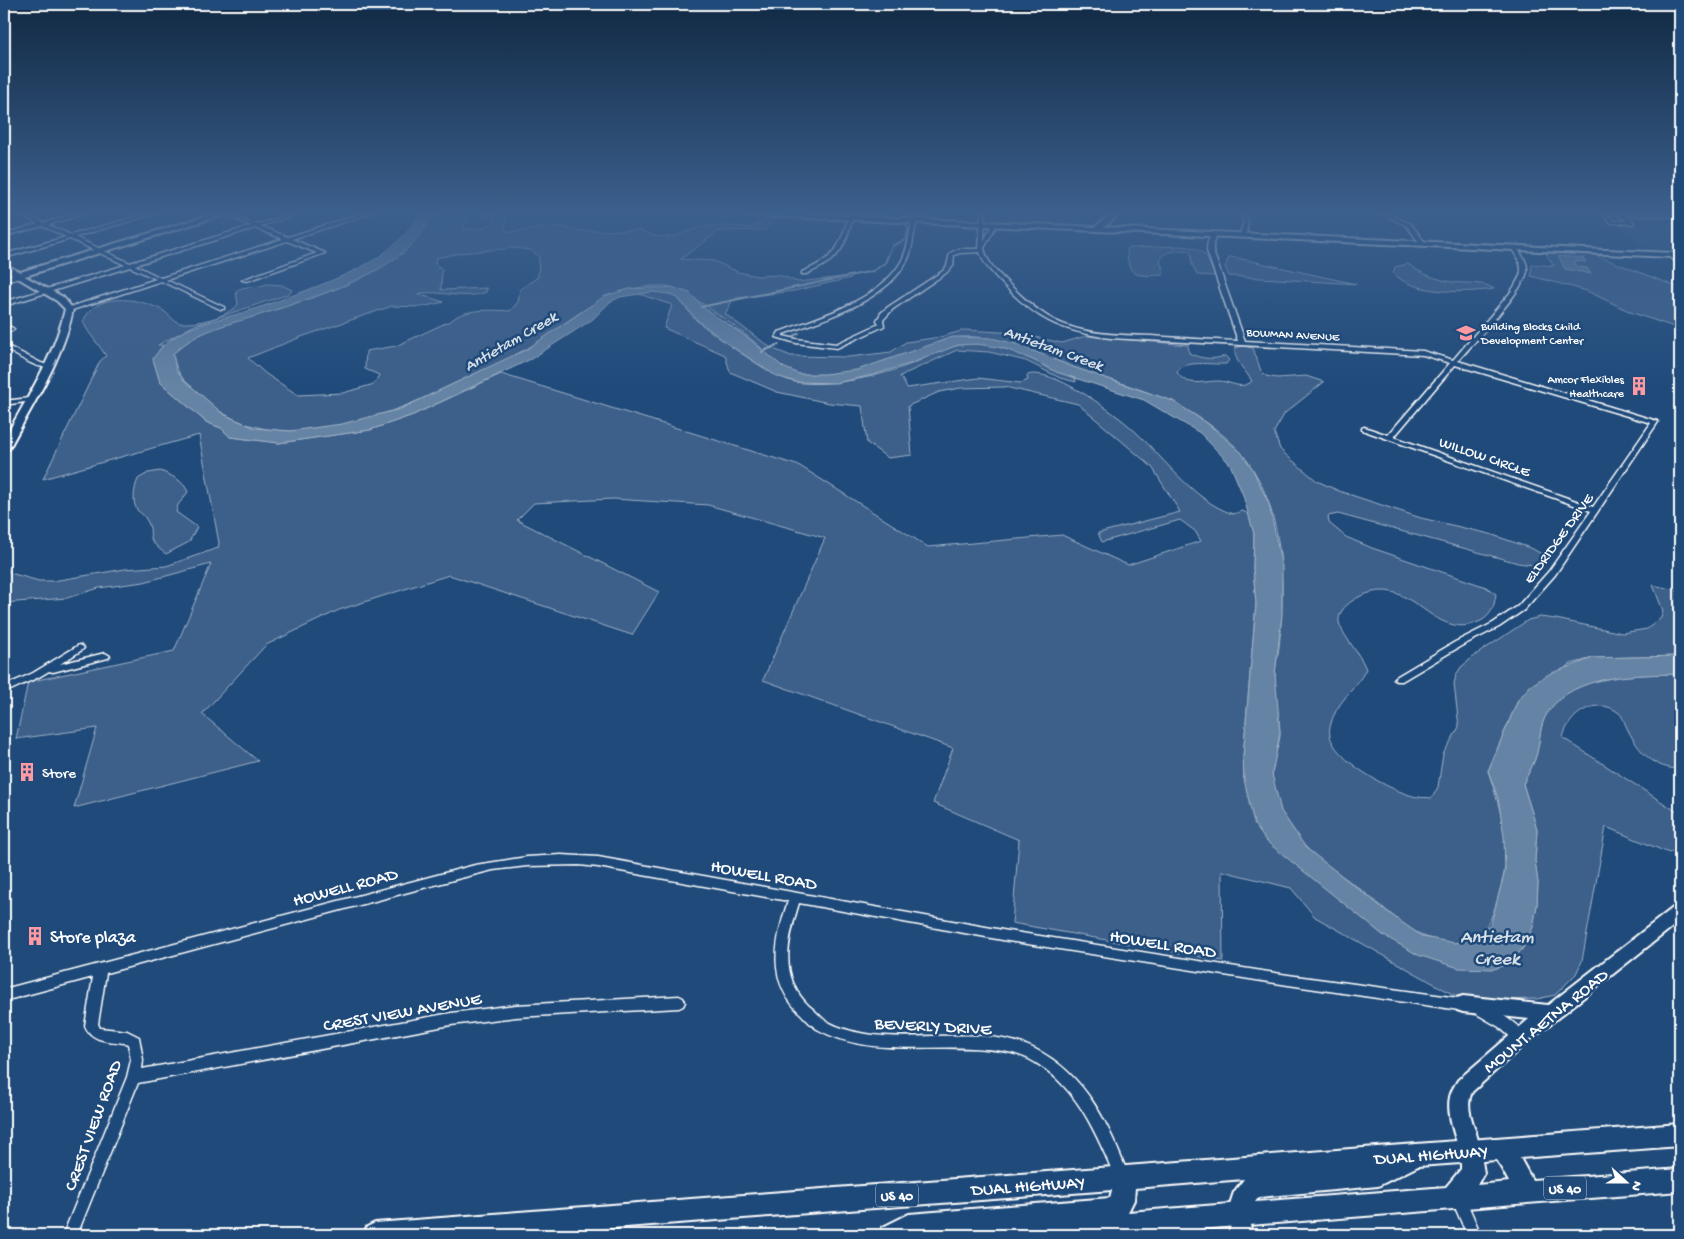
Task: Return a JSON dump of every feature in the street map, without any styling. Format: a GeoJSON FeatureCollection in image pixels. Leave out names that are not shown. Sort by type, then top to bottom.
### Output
{"type":"FeatureCollection","features":[{"type":"Feature","properties":{"kind":"main road"},"geometry":{"type":"LineString","coordinates":[[4,450],[48,366],[66,324],[70,309],[66,303],[11,271]]}},
{"type":"Feature","properties":{"kind":"main road"},"geometry":{"type":"LineString","coordinates":[[4,279],[33,271]]}},
{"type":"Feature","properties":{"kind":"main road","name":"MOUNT AETNA ROAD"},"geometry":{"type":"LineString","coordinates":[[1470,1152],[1459,1112],[1459,1098],[1465,1086],[1520,1037],[1680,912]]}},
{"type":"Feature","properties":{"kind":"main road"},"geometry":{"type":"LineString","coordinates":[[1463,1004],[1550,1013]]}},
{"type":"Feature","properties":{"kind":"main road","name":"DUAL HIGHWAY"},"geometry":{"type":"LineString","coordinates":[[375,1235],[1680,1135]]}},
{"type":"Feature","properties":{"kind":"main road"},"geometry":{"type":"LineString","coordinates":[[1503,1149],[1526,1191]]}},
{"type":"Feature","properties":{"kind":"main road"},"geometry":{"type":"LineString","coordinates":[[1454,1198],[1473,1173],[1470,1152]]}},
{"type":"Feature","properties":{"kind":"main road"},"geometry":{"type":"LineString","coordinates":[[1241,1225],[1242,1200],[1253,1186],[1378,1175],[1418,1154]]}},
{"type":"Feature","properties":{"kind":"main road"},"geometry":{"type":"LineString","coordinates":[[891,1235],[909,1224],[1113,1208],[1119,1206],[1123,1199],[1122,1178]]}},
{"type":"Feature","properties":{"kind":"main road","name":"US 40"},"geometry":{"type":"LineString","coordinates":[[979,1235],[1171,1220],[1241,1225],[1454,1198],[1680,1180]]}},
{"type":"Feature","properties":{"kind":"main road"},"geometry":{"type":"LineString","coordinates":[[1171,1220],[1191,1235]]}},
{"type":"Feature","properties":{"kind":"street"},"geometry":{"type":"LineString","coordinates":[[4,304],[111,271]]}},
{"type":"Feature","properties":{"kind":"street"},"geometry":{"type":"LineString","coordinates":[[142,271],[222,308]]}},
{"type":"Feature","properties":{"kind":"street"},"geometry":{"type":"LineString","coordinates":[[70,309],[191,271]]}},
{"type":"Feature","properties":{"kind":"street"},"geometry":{"type":"LineString","coordinates":[[245,280],[271,271]]}},
{"type":"Feature","properties":{"kind":"street"},"geometry":{"type":"LineString","coordinates":[[804,273],[810,271]]}},
{"type":"Feature","properties":{"kind":"street"},"geometry":{"type":"LineString","coordinates":[[896,271],[882,287],[828,316],[779,336],[796,341],[837,346],[882,325],[880,320],[882,314],[901,303],[944,271]]}},
{"type":"Feature","properties":{"kind":"street","name":"BOWMAN AVENUE"},"geometry":{"type":"LineString","coordinates":[[993,271],[1038,315],[1061,326],[1110,336],[1409,352],[1455,361],[1655,422]]}},
{"type":"Feature","properties":{"kind":"street"},"geometry":{"type":"LineString","coordinates":[[1217,271],[1242,343]]}},
{"type":"Feature","properties":{"kind":"street"},"geometry":{"type":"LineString","coordinates":[[1390,437],[1512,294],[1524,277],[1526,271]]}},
{"type":"Feature","properties":{"kind":"street"},"geometry":{"type":"LineString","coordinates":[[4,346],[39,365],[48,366]]}},
{"type":"Feature","properties":{"kind":"street"},"geometry":{"type":"LineString","coordinates":[[4,403],[30,400]]}},
{"type":"Feature","properties":{"kind":"street","name":"ELDRIDGE DRIVE"},"geometry":{"type":"LineString","coordinates":[[1399,680],[1458,644],[1496,626],[1521,608],[1552,573],[1655,422]]}},
{"type":"Feature","properties":{"kind":"street","name":"WILLOW CIRCLE"},"geometry":{"type":"LineString","coordinates":[[1364,429],[1596,510]]}},
{"type":"Feature","properties":{"kind":"street"},"geometry":{"type":"LineString","coordinates":[[36,675],[79,648]]}},
{"type":"Feature","properties":{"kind":"street"},"geometry":{"type":"LineString","coordinates":[[4,690],[36,675],[71,663],[105,656]]}},
{"type":"Feature","properties":{"kind":"street","name":"HOWELL ROAD"},"geometry":{"type":"LineString","coordinates":[[4,995],[457,874],[524,860],[547,859],[598,862],[1008,936],[1221,970],[1463,1004],[1493,1017],[1520,1037]]}},
{"type":"Feature","properties":{"kind":"street","name":"BEVERLY DRIVE"},"geometry":{"type":"LineString","coordinates":[[795,897],[782,938],[781,966],[793,996],[815,1021],[854,1037],[874,1040],[974,1042],[1028,1052],[1060,1073],[1076,1090],[1110,1143],[1122,1178]]}},
{"type":"Feature","properties":{"kind":"street","name":"CREST VIEW ROAD"},"geometry":{"type":"LineString","coordinates":[[70,1235],[134,1077],[137,1060],[134,1041],[127,1037],[97,1033],[91,1026],[100,970]]}},
{"type":"Feature","properties":{"kind":"street","name":"CREST VIEW AVENUE"},"geometry":{"type":"LineString","coordinates":[[134,1077],[451,1018],[516,1011],[679,1002]]}},
{"type":"Feature","properties":{"kind":"street"},"geometry":{"type":"LineString","coordinates":[[1454,1198],[1474,1235]]}},
{"type":"Feature","properties":{"kind":"shaded area"},"geometry":{"type":"Polygon","coordinates":[[[375,271],[442,271],[441,290],[487,288],[486,292],[469,295],[417,294],[444,302],[421,307],[392,306],[301,337],[248,358],[266,374],[298,395],[343,393],[374,384],[379,375],[365,369],[366,351],[396,346],[464,313],[495,310],[510,311],[518,302],[520,289],[538,277],[538,271],[735,271],[758,276],[779,275],[798,282],[851,276],[851,278],[794,291],[737,298],[732,301],[725,314],[771,348],[791,356],[849,357],[891,352],[906,342],[940,337],[965,330],[1017,333],[1062,343],[1086,336],[1188,345],[1189,353],[1198,357],[1216,358],[1225,356],[1229,360],[1226,364],[1186,365],[1177,372],[1181,377],[1190,382],[1223,381],[1240,385],[1248,384],[1252,381],[1236,357],[1235,348],[1243,346],[1253,348],[1261,371],[1266,376],[1277,378],[1306,376],[1324,382],[1285,413],[1274,432],[1280,449],[1317,481],[1339,491],[1421,518],[1490,534],[1533,549],[1545,556],[1543,562],[1533,565],[1518,563],[1338,514],[1328,516],[1329,523],[1346,537],[1372,548],[1486,587],[1496,594],[1494,604],[1488,616],[1481,621],[1464,626],[1442,621],[1403,596],[1387,591],[1376,591],[1361,596],[1349,603],[1341,613],[1339,619],[1340,627],[1366,669],[1336,710],[1330,727],[1331,738],[1337,749],[1360,770],[1389,787],[1415,797],[1432,798],[1438,787],[1443,754],[1459,727],[1454,684],[1456,675],[1461,667],[1528,620],[1540,617],[1556,619],[1622,633],[1647,629],[1661,618],[1663,611],[1653,585],[1680,591],[1680,656],[1593,658],[1571,664],[1518,700],[1488,771],[1500,810],[1506,851],[1503,878],[1494,911],[1483,930],[1476,937],[1454,943],[1441,942],[1418,933],[1407,926],[1318,858],[1300,841],[1283,816],[1276,800],[1272,774],[1280,736],[1275,691],[1275,669],[1279,647],[1282,605],[1281,562],[1274,519],[1259,480],[1247,461],[1233,444],[1216,429],[1197,417],[1157,396],[1136,388],[1012,344],[988,338],[956,337],[872,367],[842,374],[812,376],[798,374],[781,366],[750,338],[700,302],[687,294],[666,286],[636,288],[608,296],[512,357],[416,401],[382,414],[347,424],[311,430],[277,430],[244,423],[214,407],[193,390],[182,378],[173,354],[194,338],[216,328],[339,288],[375,271]]]}},
{"type":"Feature","properties":{"kind":"shaded area"},"geometry":{"type":"Polygon","coordinates":[[[1132,271],[1164,272],[1163,275],[1140,275],[1132,271]]]}},
{"type":"Feature","properties":{"kind":"shaded area"},"geometry":{"type":"Polygon","coordinates":[[[1195,271],[1213,271],[1215,276],[1197,275],[1195,271]]]}},
{"type":"Feature","properties":{"kind":"shaded area"},"geometry":{"type":"Polygon","coordinates":[[[1227,271],[1296,271],[1356,284],[1229,276],[1227,271]]]}},
{"type":"Feature","properties":{"kind":"shaded area"},"geometry":{"type":"Polygon","coordinates":[[[1394,271],[1419,271],[1452,282],[1480,284],[1494,289],[1441,291],[1427,289],[1402,280],[1393,273],[1394,271]]]}},
{"type":"Feature","properties":{"kind":"shaded area"},"geometry":{"type":"Polygon","coordinates":[[[1531,271],[1636,271],[1680,288],[1680,329],[1633,313],[1587,291],[1531,276],[1531,271]]]}},
{"type":"Feature","properties":{"kind":"shaded area"},"geometry":{"type":"Polygon","coordinates":[[[266,284],[282,285],[292,290],[289,294],[195,325],[158,345],[163,345],[153,359],[160,382],[206,422],[221,428],[230,437],[279,443],[370,430],[413,415],[501,374],[800,466],[928,547],[1062,535],[1128,565],[1201,541],[1195,531],[1180,520],[1102,542],[1098,533],[1180,512],[1152,467],[1078,404],[1005,387],[961,388],[939,392],[908,406],[912,455],[888,458],[867,443],[862,406],[829,403],[777,392],[730,372],[725,355],[664,328],[672,305],[639,294],[658,292],[673,296],[696,320],[730,346],[773,373],[795,382],[824,383],[856,380],[901,368],[959,345],[988,345],[1014,352],[1075,378],[1076,382],[1060,378],[1026,361],[989,352],[957,350],[900,376],[907,388],[978,378],[1021,383],[1028,380],[1027,375],[1037,374],[1050,377],[1094,400],[1128,425],[1190,487],[1218,508],[1233,514],[1243,511],[1250,515],[1254,534],[1253,568],[1256,603],[1243,757],[1244,779],[1356,912],[1383,935],[1509,964],[1523,948],[1533,927],[1538,883],[1535,861],[1537,829],[1523,784],[1535,759],[1541,729],[1548,712],[1559,699],[1574,689],[1590,683],[1608,678],[1627,676],[1680,674],[1680,769],[1662,766],[1648,758],[1632,738],[1620,714],[1610,708],[1602,706],[1593,707],[1577,715],[1566,729],[1563,738],[1679,813],[1680,846],[1669,853],[1606,827],[1582,961],[1576,974],[1555,995],[1537,999],[1498,1000],[1454,995],[1315,917],[1291,888],[1222,871],[1223,961],[1012,923],[1019,840],[933,803],[953,748],[763,680],[825,538],[708,505],[613,499],[534,503],[517,520],[659,592],[632,635],[449,575],[339,610],[266,645],[202,714],[258,761],[74,808],[97,728],[16,739],[28,682],[174,651],[211,564],[144,582],[99,588],[67,598],[4,603],[4,562],[10,573],[39,581],[53,581],[125,569],[166,566],[218,548],[219,543],[199,435],[43,479],[100,361],[106,356],[83,322],[89,312],[97,306],[117,300],[128,300],[150,305],[163,310],[179,323],[202,321],[218,317],[238,305],[236,291],[266,284]]]}},
{"type":"Feature","properties":{"kind":"shaded area"},"geometry":{"type":"Polygon","coordinates":[[[160,471],[177,479],[186,488],[188,492],[178,505],[176,512],[197,527],[189,542],[166,554],[153,543],[149,525],[144,516],[135,507],[134,499],[138,479],[148,473],[160,471]]]}},
{"type":"Feature","properties":{"kind":"water","name":"Antietam Creek"},"geometry":{"type":"Polygon","coordinates":[[[353,271],[374,271],[338,288],[216,328],[194,338],[173,354],[176,370],[184,380],[223,414],[255,428],[290,431],[342,424],[400,409],[527,349],[605,296],[629,289],[671,287],[690,293],[703,307],[748,338],[783,367],[799,374],[824,374],[857,370],[953,337],[991,338],[1016,344],[1073,367],[1173,401],[1207,423],[1241,452],[1252,468],[1269,504],[1282,567],[1282,615],[1275,674],[1280,733],[1272,774],[1281,811],[1306,848],[1423,937],[1455,943],[1477,937],[1491,923],[1505,871],[1504,836],[1498,798],[1488,771],[1518,700],[1530,686],[1549,674],[1593,658],[1680,656],[1680,674],[1627,676],[1590,683],[1559,699],[1548,712],[1541,729],[1535,759],[1523,784],[1537,829],[1535,861],[1538,883],[1533,927],[1523,948],[1509,964],[1494,969],[1459,968],[1418,955],[1383,935],[1266,841],[1254,824],[1244,779],[1243,757],[1256,604],[1253,568],[1254,534],[1243,495],[1230,464],[1200,433],[1144,400],[1056,372],[1003,348],[977,344],[958,345],[912,363],[873,375],[836,383],[796,382],[776,376],[731,346],[697,320],[678,298],[670,294],[652,292],[620,297],[610,302],[593,319],[531,359],[413,415],[370,430],[279,443],[230,437],[221,428],[206,422],[160,382],[153,359],[161,348],[181,333],[193,327],[245,312],[313,288],[353,271]]]}},
{"type":"Feature","properties":{"kind":"water"},"geometry":{"type":"Polygon","coordinates":[[[1574,271],[1589,271],[1591,274],[1574,271]]]}},
{"type":"Feature","properties":{"kind":"waterway"},"geometry":{"type":"LineString","coordinates":[[701,307],[873,271]]}},
{"type":"Feature","properties":{"kind":"waterway"},"geometry":{"type":"LineString","coordinates":[[794,336],[799,333]]}},
{"type":"Feature","properties":{"kind":"waterway"},"geometry":{"type":"LineString","coordinates":[[762,352],[779,344]]}},
{"type":"Feature","properties":{"kind":"place","name":"Building Blocks Child Development Center"},"geometry":{"type":"Point","coordinates":[1466,333]}},
{"type":"Feature","properties":{"kind":"place","name":"Amcor Flexibles Healthcare"},"geometry":{"type":"Point","coordinates":[1639,386]}},
{"type":"Feature","properties":{"kind":"place","name":"Store"},"geometry":{"type":"Point","coordinates":[27,772]}},
{"type":"Feature","properties":{"kind":"place","name":"Store plaza"},"geometry":{"type":"Point","coordinates":[35,936]}}]}
